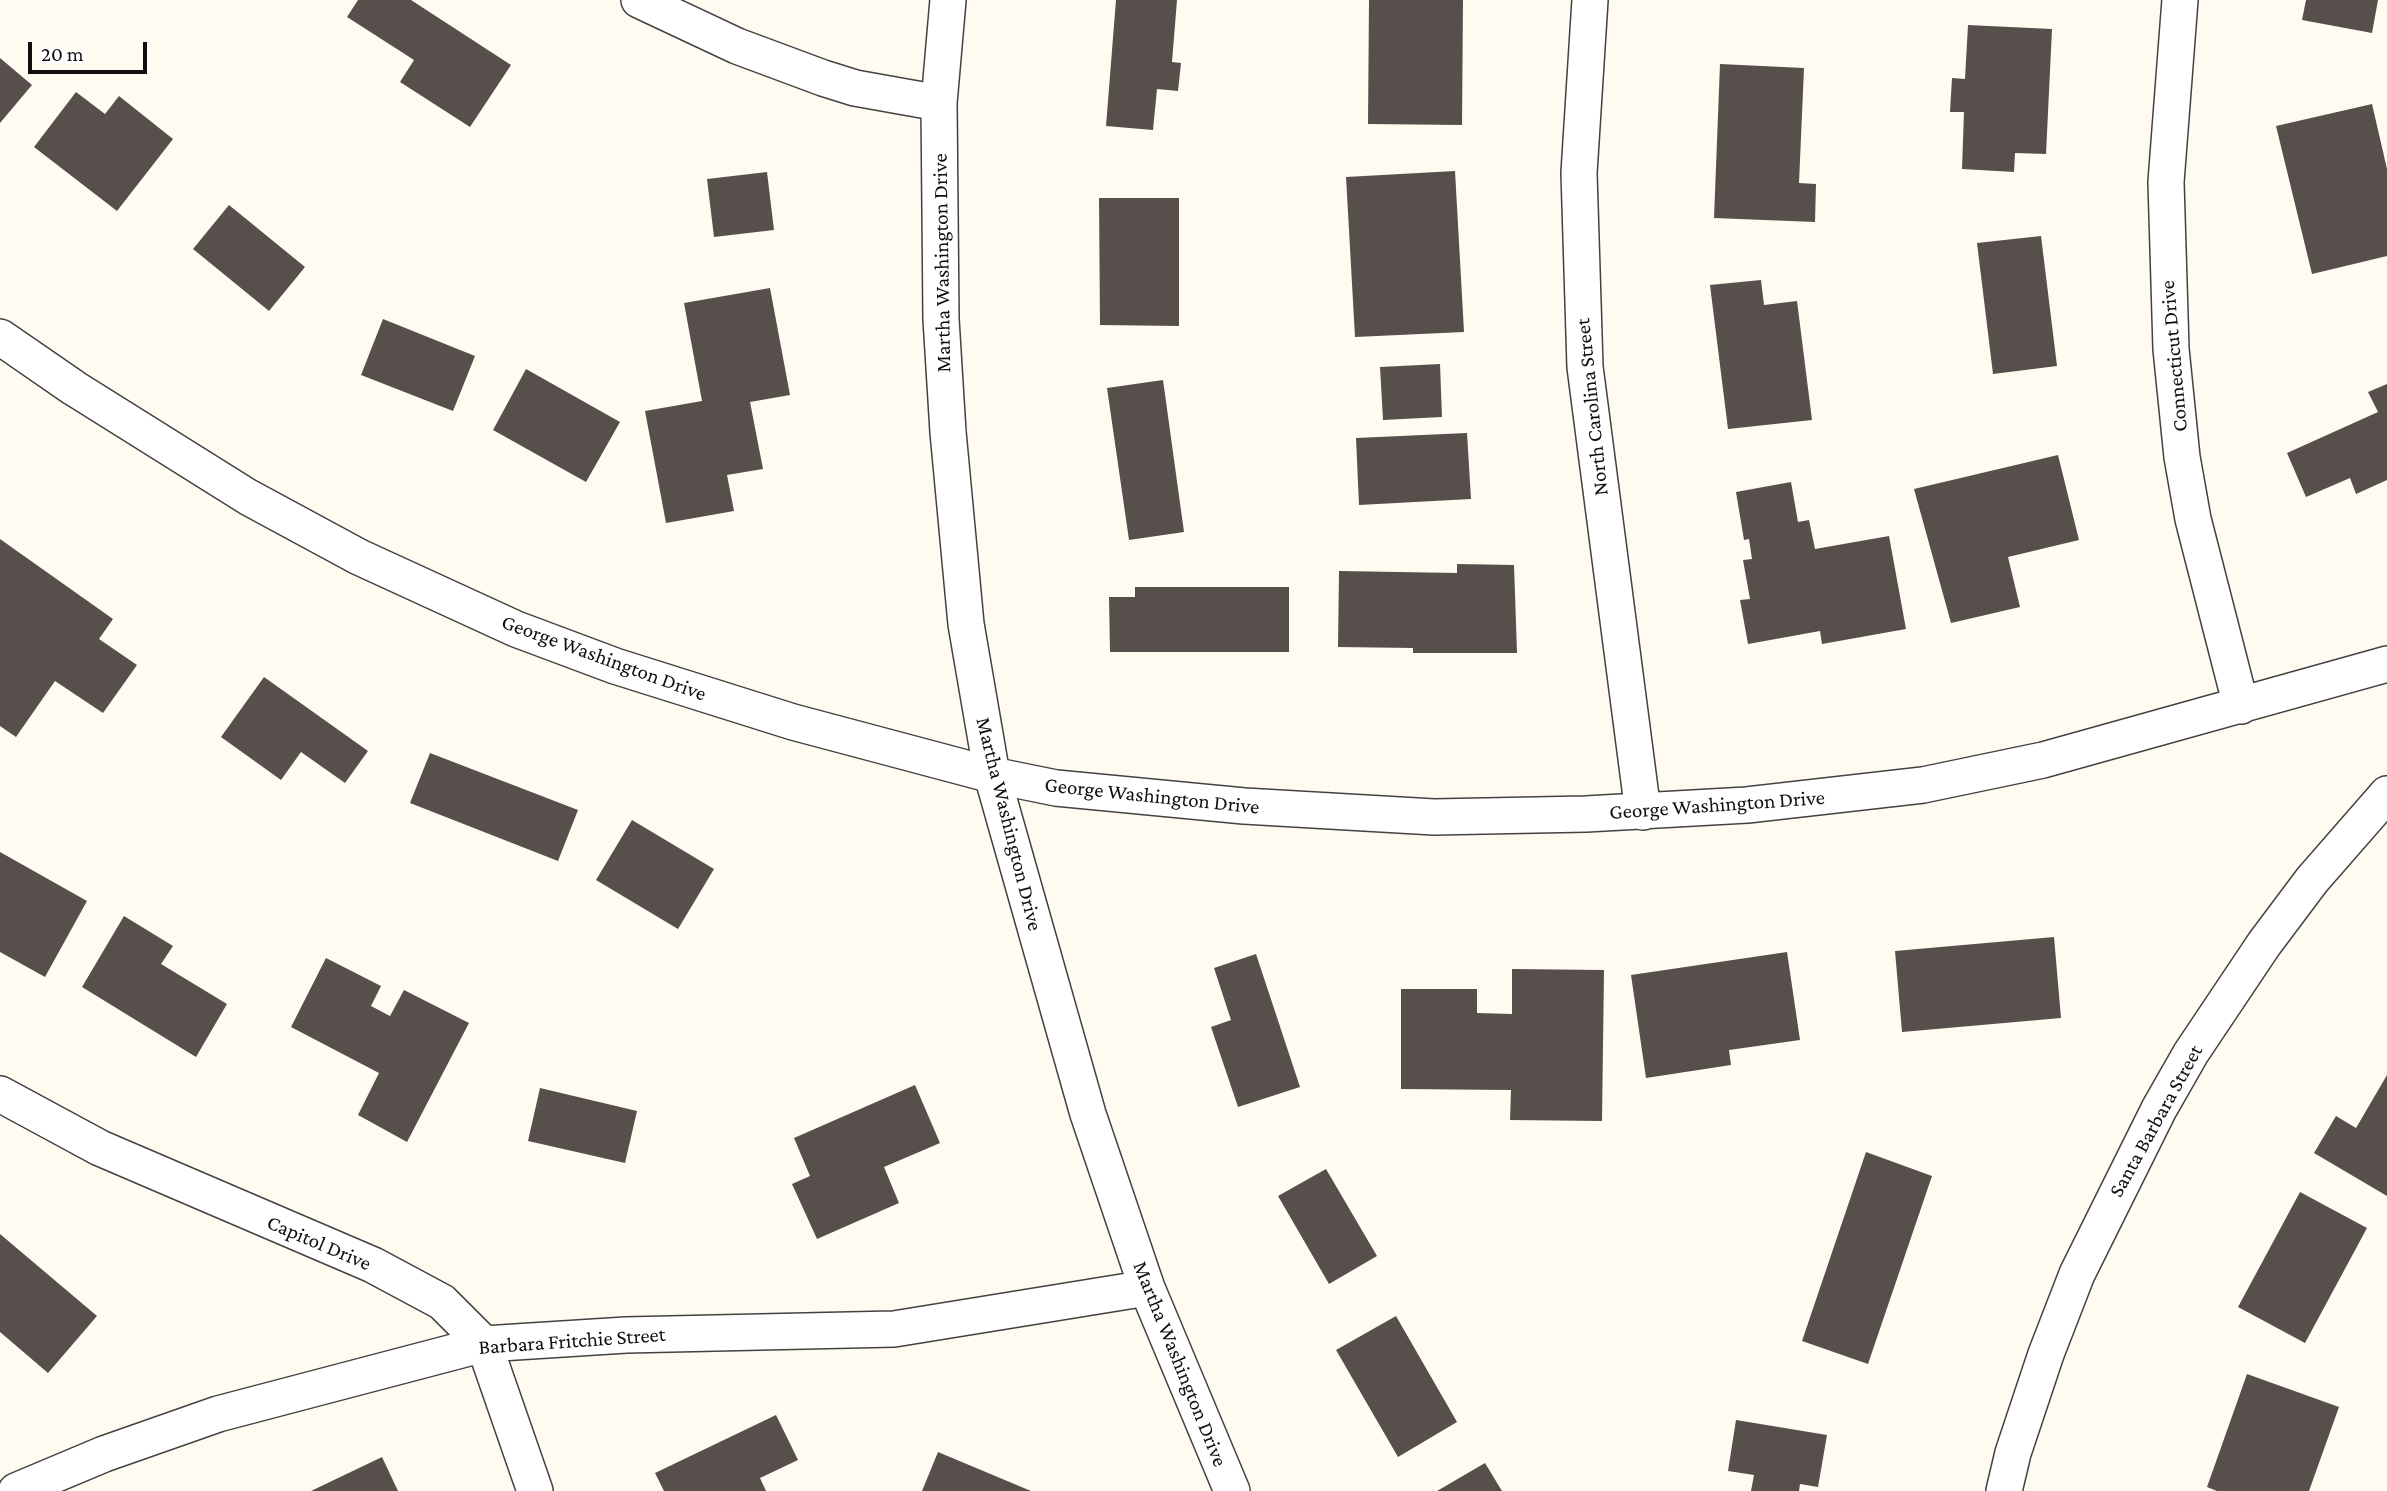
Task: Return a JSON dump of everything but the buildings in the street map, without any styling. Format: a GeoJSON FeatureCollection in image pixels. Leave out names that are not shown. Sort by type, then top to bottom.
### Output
{"type":"FeatureCollection","features":[{"type":"Feature","properties":{"kind":"street"},"geometry":{"type":"LineString","coordinates":[[639,0],[737,46],[823,79],[855,88],[939,103]]}},
{"type":"Feature","properties":{"kind":"street","name":"Martha Washington Drive"},"geometry":{"type":"LineString","coordinates":[[948,0],[939,103],[940,290],[948,432],[966,624],[992,775],[1088,1114],[1147,1289],[1232,1491]]}},
{"type":"Feature","properties":{"kind":"street","name":"North Carolina Street"},"geometry":{"type":"LineString","coordinates":[[1590,0],[1579,173],[1584,367],[1643,812]]}},
{"type":"Feature","properties":{"kind":"street","name":"Connecticut Drive"},"geometry":{"type":"LineString","coordinates":[[2180,0],[2166,182],[2171,349],[2182,457],[2193,519],[2241,706]]}},
{"type":"Feature","properties":{"kind":"street","name":"George Washington Drive"},"geometry":{"type":"LineString","coordinates":[[0,337],[74,388],[248,497],[359,557],[516,629],[615,666],[793,722],[992,775],[1056,789],[1354,814],[1519,817],[1748,805],[1923,785],[2043,760],[2387,664]]}},
{"type":"Feature","properties":{"kind":"street","name":"Santa Barbara Street"},"geometry":{"type":"LineString","coordinates":[[2004,1491],[2013,1453],[2046,1354],[2077,1274],[2160,1109],[2191,1053],[2264,944],[2312,880],[2387,794]]}},
{"type":"Feature","properties":{"kind":"street","name":"Capitol Drive"},"geometry":{"type":"LineString","coordinates":[[0,1094],[100,1148],[373,1265],[442,1302],[484,1344],[534,1491]]}},
{"type":"Feature","properties":{"kind":"street","name":"Barbara Fritchie Street"},"geometry":{"type":"LineString","coordinates":[[16,1491],[104,1454],[218,1414],[484,1344],[626,1335],[894,1329],[1147,1289]]}}]}
